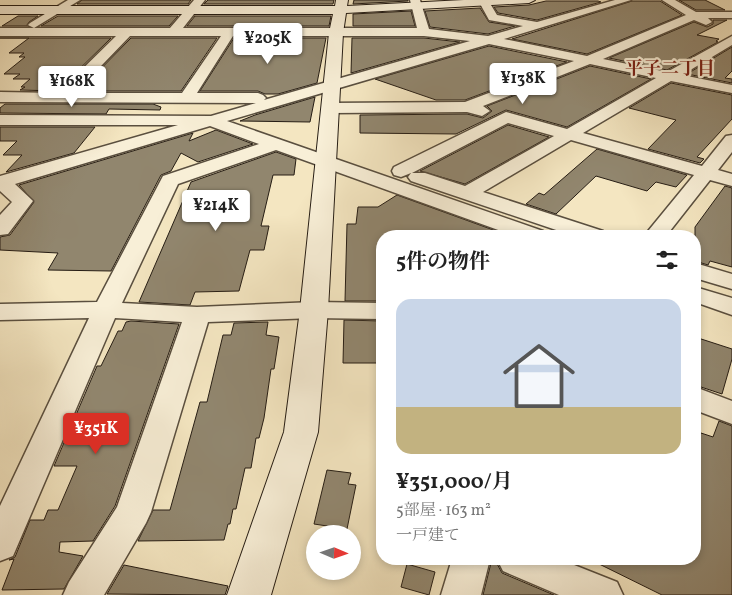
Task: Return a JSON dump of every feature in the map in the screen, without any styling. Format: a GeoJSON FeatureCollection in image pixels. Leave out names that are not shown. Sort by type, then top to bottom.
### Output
{"type":"FeatureCollection","features":[{"type":"Feature","properties":{"kind":"street"},"geometry":{"type":"LineString","coordinates":[[8,43],[74,0]]}},
{"type":"Feature","properties":{"kind":"street"},"geometry":{"type":"LineString","coordinates":[[173,33],[200,0]]}},
{"type":"Feature","properties":{"kind":"street"},"geometry":{"type":"LineString","coordinates":[[0,32],[229,33],[416,3],[529,0]]}},
{"type":"Feature","properties":{"kind":"street"},"geometry":{"type":"LineString","coordinates":[[331,97],[489,40],[626,0]]}},
{"type":"Feature","properties":{"kind":"street"},"geometry":{"type":"LineString","coordinates":[[468,193],[669,76],[726,34],[667,0]]}},
{"type":"Feature","properties":{"kind":"street"},"geometry":{"type":"LineString","coordinates":[[483,1],[493,18],[540,25]]}},
{"type":"Feature","properties":{"kind":"street"},"geometry":{"type":"LineString","coordinates":[[416,3],[424,32]]}},
{"type":"Feature","properties":{"kind":"street"},"geometry":{"type":"LineString","coordinates":[[0,10],[191,10],[339,14],[424,32],[489,40],[732,89]]}},
{"type":"Feature","properties":{"kind":"street"},"geometry":{"type":"LineString","coordinates":[[249,595],[301,432],[314,310],[339,14]]}},
{"type":"Feature","properties":{"kind":"street"},"geometry":{"type":"LineString","coordinates":[[467,107],[589,60],[695,16],[732,15]]}},
{"type":"Feature","properties":{"kind":"street"},"geometry":{"type":"LineString","coordinates":[[62,96],[126,32]]}},
{"type":"Feature","properties":{"kind":"street"},"geometry":{"type":"LineString","coordinates":[[187,98],[229,33]]}},
{"type":"Feature","properties":{"kind":"street"},"geometry":{"type":"LineString","coordinates":[[0,97],[331,97],[467,107],[732,180]]}},
{"type":"Feature","properties":{"kind":"street"},"geometry":{"type":"LineString","coordinates":[[1,182],[285,98]]}},
{"type":"Feature","properties":{"kind":"street"},"geometry":{"type":"LineString","coordinates":[[233,113],[327,154],[520,230]]}},
{"type":"Feature","properties":{"kind":"street"},"geometry":{"type":"LineString","coordinates":[[401,171],[506,118]]}},
{"type":"Feature","properties":{"kind":"street"},"geometry":{"type":"LineString","coordinates":[[0,120],[209,120],[275,144],[401,171],[578,230]]}},
{"type":"Feature","properties":{"kind":"street"},"geometry":{"type":"LineString","coordinates":[[660,230],[732,140]]}},
{"type":"Feature","properties":{"kind":"street"},"geometry":{"type":"LineString","coordinates":[[0,545],[106,310],[170,180],[275,144]]}},
{"type":"Feature","properties":{"kind":"street"},"geometry":{"type":"LineString","coordinates":[[0,229],[23,201],[1,182]]}},
{"type":"Feature","properties":{"kind":"street"},"geometry":{"type":"LineString","coordinates":[[701,272],[732,282]]}},
{"type":"Feature","properties":{"kind":"street"},"geometry":{"type":"LineString","coordinates":[[701,296],[732,307]]}},
{"type":"Feature","properties":{"kind":"street"},"geometry":{"type":"LineString","coordinates":[[0,312],[106,310],[197,315],[314,310],[376,311]]}},
{"type":"Feature","properties":{"kind":"street"},"geometry":{"type":"LineString","coordinates":[[84,595],[133,512],[197,315]]}},
{"type":"Feature","properties":{"kind":"street"},"geometry":{"type":"LineString","coordinates":[[701,400],[732,413]]}},
{"type":"Feature","properties":{"kind":"street"},"geometry":{"type":"LineString","coordinates":[[461,595],[470,565]]}},
{"type":"Feature","properties":{"kind":"street"},"geometry":{"type":"LineString","coordinates":[[530,565],[603,595]]}},
{"type":"Feature","properties":{"kind":"building"},"geometry":{"type":"Polygon","coordinates":[[[82,0],[191,0],[188,4],[77,4],[82,0]]]}},
{"type":"Feature","properties":{"kind":"building"},"geometry":{"type":"Polygon","coordinates":[[[208,0],[334,0],[333,4],[204,4],[208,0]]]}},
{"type":"Feature","properties":{"kind":"building"},"geometry":{"type":"Polygon","coordinates":[[[354,0],[408,0],[408,1],[353,4],[354,0]]]}},
{"type":"Feature","properties":{"kind":"building"},"geometry":{"type":"Polygon","coordinates":[[[679,0],[705,0],[725,10],[696,10],[679,0]]]}},
{"type":"Feature","properties":{"kind":"building"},"geometry":{"type":"Polygon","coordinates":[[[546,1],[601,2],[537,20],[498,13],[494,7],[529,5],[546,1]]]}},
{"type":"Feature","properties":{"kind":"building"},"geometry":{"type":"Polygon","coordinates":[[[632,1],[660,1],[682,15],[587,54],[512,39],[632,1]]]}},
{"type":"Feature","properties":{"kind":"building"},"geometry":{"type":"Polygon","coordinates":[[[480,8],[489,22],[515,26],[488,34],[430,27],[425,11],[480,8]]]}},
{"type":"Feature","properties":{"kind":"building"},"geometry":{"type":"Polygon","coordinates":[[[411,11],[415,26],[353,26],[353,14],[411,11]]]}},
{"type":"Feature","properties":{"kind":"building"},"geometry":{"type":"Polygon","coordinates":[[[18,16],[38,16],[29,22],[27,26],[2,26],[18,16]]]}},
{"type":"Feature","properties":{"kind":"building"},"geometry":{"type":"Polygon","coordinates":[[[58,16],[178,16],[169,26],[41,26],[58,16]]]}},
{"type":"Feature","properties":{"kind":"building"},"geometry":{"type":"Polygon","coordinates":[[[195,16],[331,16],[329,26],[187,26],[195,16]]]}},
{"type":"Feature","properties":{"kind":"building"},"geometry":{"type":"Polygon","coordinates":[[[713,20],[727,20],[697,35],[719,39],[716,41],[718,42],[667,70],[609,58],[694,22],[707,27],[713,24],[713,20]]]}},
{"type":"Feature","properties":{"kind":"building"},"geometry":{"type":"Polygon","coordinates":[[[29,38],[111,38],[57,91],[20,90],[25,87],[21,87],[30,79],[13,79],[20,74],[4,74],[25,57],[19,57],[24,53],[9,53],[29,38]]]}},
{"type":"Feature","properties":{"kind":"building"},"geometry":{"type":"Polygon","coordinates":[[[131,38],[217,38],[181,91],[79,91],[131,38]]]}},
{"type":"Feature","properties":{"kind":"building"},"geometry":{"type":"Polygon","coordinates":[[[234,38],[326,38],[317,83],[278,94],[265,94],[258,91],[200,91],[234,38]]]}},
{"type":"Feature","properties":{"kind":"building"},"geometry":{"type":"Polygon","coordinates":[[[352,38],[424,38],[460,42],[351,73],[352,38]]]}},
{"type":"Feature","properties":{"kind":"building"},"geometry":{"type":"Polygon","coordinates":[[[489,46],[567,62],[465,100],[436,100],[375,79],[489,46]]]}},
{"type":"Feature","properties":{"kind":"building"},"geometry":{"type":"Polygon","coordinates":[[[732,47],[732,71],[725,78],[732,79],[732,83],[687,74],[732,47]]]}},
{"type":"Feature","properties":{"kind":"building"},"geometry":{"type":"Polygon","coordinates":[[[590,66],[651,79],[567,127],[506,110],[456,134],[360,133],[360,115],[467,114],[483,118],[492,111],[487,106],[590,66]]]}},
{"type":"Feature","properties":{"kind":"building"},"geometry":{"type":"Polygon","coordinates":[[[671,83],[732,95],[732,119],[697,157],[704,159],[700,163],[648,149],[676,120],[629,108],[671,83]]]}},
{"type":"Feature","properties":{"kind":"building"},"geometry":{"type":"Polygon","coordinates":[[[315,97],[310,122],[240,121],[255,115],[315,97]]]}},
{"type":"Feature","properties":{"kind":"building"},"geometry":{"type":"Polygon","coordinates":[[[5,104],[153,104],[161,107],[160,110],[109,109],[106,114],[0,113],[0,108],[5,104]]]}},
{"type":"Feature","properties":{"kind":"building"},"geometry":{"type":"Polygon","coordinates":[[[508,125],[549,137],[465,184],[420,171],[508,125]]]}},
{"type":"Feature","properties":{"kind":"building"},"geometry":{"type":"Polygon","coordinates":[[[0,127],[95,127],[74,153],[6,172],[22,155],[3,155],[17,141],[0,141],[0,127]]]}},
{"type":"Feature","properties":{"kind":"building"},"geometry":{"type":"Polygon","coordinates":[[[216,130],[253,144],[198,162],[181,153],[171,171],[161,175],[111,271],[48,270],[58,253],[0,250],[0,237],[10,235],[34,202],[19,185],[193,133],[189,141],[216,130]]]}},
{"type":"Feature","properties":{"kind":"building"},"geometry":{"type":"Polygon","coordinates":[[[597,149],[687,175],[676,187],[656,182],[647,191],[596,176],[556,214],[526,204],[539,193],[544,195],[597,149]]]}},
{"type":"Feature","properties":{"kind":"building"},"geometry":{"type":"Polygon","coordinates":[[[276,152],[296,159],[294,175],[273,175],[261,226],[269,226],[264,250],[250,250],[239,291],[195,292],[190,305],[139,302],[191,182],[276,152]]]}},
{"type":"Feature","properties":{"kind":"building"},"geometry":{"type":"Polygon","coordinates":[[[725,186],[732,188],[732,267],[710,261],[708,265],[701,263],[701,230],[695,230],[695,227],[725,186]]]}},
{"type":"Feature","properties":{"kind":"building"},"geometry":{"type":"Polygon","coordinates":[[[397,195],[493,230],[376,230],[376,301],[345,301],[347,224],[356,224],[358,207],[378,207],[397,195]]]}},
{"type":"Feature","properties":{"kind":"building"},"geometry":{"type":"Polygon","coordinates":[[[344,320],[376,321],[376,363],[343,363],[344,320]]]}},
{"type":"Feature","properties":{"kind":"building"},"geometry":{"type":"Polygon","coordinates":[[[126,322],[179,324],[115,506],[93,541],[60,542],[59,552],[83,556],[64,589],[2,590],[14,559],[9,560],[15,557],[30,520],[44,520],[48,510],[58,510],[77,466],[54,466],[97,366],[101,366],[118,331],[122,331],[126,322]]]}},
{"type":"Feature","properties":{"kind":"building"},"geometry":{"type":"Polygon","coordinates":[[[268,322],[266,335],[279,337],[274,369],[271,369],[264,418],[259,438],[256,438],[251,468],[245,468],[236,509],[233,509],[224,540],[138,541],[153,510],[170,510],[200,402],[207,402],[223,335],[231,335],[234,323],[268,322]]]}},
{"type":"Feature","properties":{"kind":"building"},"geometry":{"type":"Polygon","coordinates":[[[701,339],[732,349],[732,359],[722,394],[701,387],[701,339]]]}},
{"type":"Feature","properties":{"kind":"building"},"geometry":{"type":"Polygon","coordinates":[[[719,421],[732,426],[732,595],[662,595],[601,565],[701,565],[701,433],[713,437],[719,421]]]}},
{"type":"Feature","properties":{"kind":"building"},"geometry":{"type":"Polygon","coordinates":[[[327,470],[351,473],[348,484],[356,485],[348,525],[314,524],[327,470]]]}},
{"type":"Feature","properties":{"kind":"building"},"geometry":{"type":"Polygon","coordinates":[[[124,565],[228,586],[225,595],[107,594],[124,565]]]}},
{"type":"Feature","properties":{"kind":"building"},"geometry":{"type":"Polygon","coordinates":[[[407,565],[435,572],[429,595],[401,587],[407,565]]]}},
{"type":"Feature","properties":{"kind":"building"},"geometry":{"type":"Polygon","coordinates":[[[490,565],[498,565],[502,573],[554,595],[483,595],[490,565]]]}},
{"type":"Feature","properties":{"kind":"district","name":"平子二丁目"},"geometry":{"type":"Point","coordinates":[670,69]}}]}
